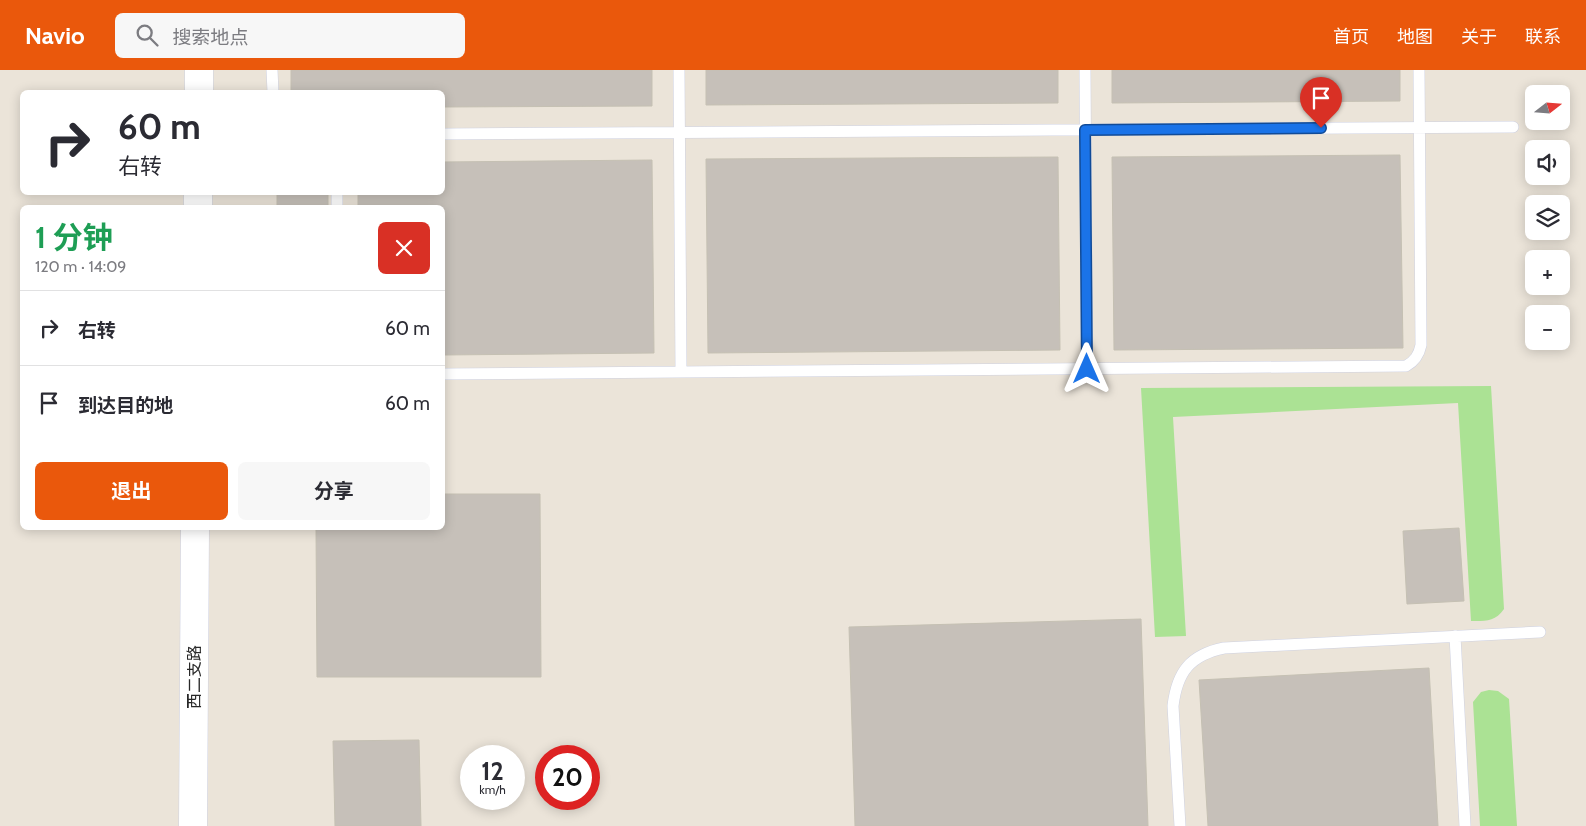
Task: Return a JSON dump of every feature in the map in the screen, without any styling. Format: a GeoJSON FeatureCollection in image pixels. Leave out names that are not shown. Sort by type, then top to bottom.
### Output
{"type":"FeatureCollection","features":[{"type":"Feature","properties":{"kind":"street"},"geometry":{"type":"LineString","coordinates":[[199,70],[199,90]]}},
{"type":"Feature","properties":{"kind":"street","name":"西二支路"},"geometry":{"type":"LineString","coordinates":[[193,826],[195,530]]}},
{"type":"Feature","properties":{"kind":"lane"},"geometry":{"type":"LineString","coordinates":[[272,70],[272,90]]}},
{"type":"Feature","properties":{"kind":"lane"},"geometry":{"type":"LineString","coordinates":[[679,70],[681,372]]}},
{"type":"Feature","properties":{"kind":"lane"},"geometry":{"type":"LineString","coordinates":[[1085,70],[1087,369]]}},
{"type":"Feature","properties":{"kind":"lane"},"geometry":{"type":"LineString","coordinates":[[445,374],[1400,367],[1411,363],[1420,352],[1421,345],[1419,70]]}},
{"type":"Feature","properties":{"kind":"lane"},"geometry":{"type":"LineString","coordinates":[[445,134],[1513,127]]}},
{"type":"Feature","properties":{"kind":"lane"},"geometry":{"type":"LineString","coordinates":[[1180,826],[1174,706],[1179,678],[1194,660],[1211,651],[1224,648],[1540,632]]}},
{"type":"Feature","properties":{"kind":"lane"},"geometry":{"type":"LineString","coordinates":[[1455,636],[1466,826]]}},
{"type":"Feature","properties":{"kind":"green space"},"geometry":{"type":"Polygon","coordinates":[[[1491,386],[1504,609],[1493,619],[1471,621],[1458,403],[1173,417],[1186,636],[1155,637],[1141,388],[1491,386]]]}},
{"type":"Feature","properties":{"kind":"green space"},"geometry":{"type":"Polygon","coordinates":[[[1489,690],[1498,691],[1509,699],[1517,826],[1480,826],[1473,702],[1481,692],[1489,690]]]}},
{"type":"Feature","properties":{"kind":"building"},"geometry":{"type":"Polygon","coordinates":[[[291,70],[652,70],[652,106],[445,107],[445,90],[291,90],[291,70]]]}},
{"type":"Feature","properties":{"kind":"building"},"geometry":{"type":"Polygon","coordinates":[[[706,70],[1058,70],[1058,103],[706,105],[706,70]]]}},
{"type":"Feature","properties":{"kind":"building"},"geometry":{"type":"Polygon","coordinates":[[[1112,70],[1400,70],[1400,101],[1112,103],[1112,70]]]}},
{"type":"Feature","properties":{"kind":"building"},"geometry":{"type":"Polygon","coordinates":[[[1400,155],[1403,348],[1114,350],[1112,157],[1400,155]]]}},
{"type":"Feature","properties":{"kind":"building"},"geometry":{"type":"Polygon","coordinates":[[[1058,157],[1060,350],[708,353],[706,159],[1058,157]]]}},
{"type":"Feature","properties":{"kind":"building"},"geometry":{"type":"Polygon","coordinates":[[[652,160],[654,353],[445,355],[445,205],[358,205],[358,195],[445,195],[445,162],[652,160]]]}},
{"type":"Feature","properties":{"kind":"building"},"geometry":{"type":"Polygon","coordinates":[[[277,195],[328,195],[328,205],[277,205],[277,195]]]}},
{"type":"Feature","properties":{"kind":"building"},"geometry":{"type":"Polygon","coordinates":[[[445,494],[540,494],[541,677],[317,677],[316,530],[445,530],[445,494]]]}},
{"type":"Feature","properties":{"kind":"building"},"geometry":{"type":"Polygon","coordinates":[[[1459,528],[1464,601],[1407,604],[1403,531],[1459,528]]]}},
{"type":"Feature","properties":{"kind":"building"},"geometry":{"type":"Polygon","coordinates":[[[1141,619],[1148,826],[855,826],[849,627],[1141,619]]]}},
{"type":"Feature","properties":{"kind":"building"},"geometry":{"type":"Polygon","coordinates":[[[1429,668],[1438,826],[1208,826],[1199,680],[1429,668]]]}},
{"type":"Feature","properties":{"kind":"building"},"geometry":{"type":"Polygon","coordinates":[[[419,740],[421,826],[335,826],[333,741],[419,740]]]}},
{"type":"Feature","properties":{"kind":"route"},"geometry":{"type":"LineString","coordinates":[[1087,369],[1085,130],[1321,128]]}}]}
